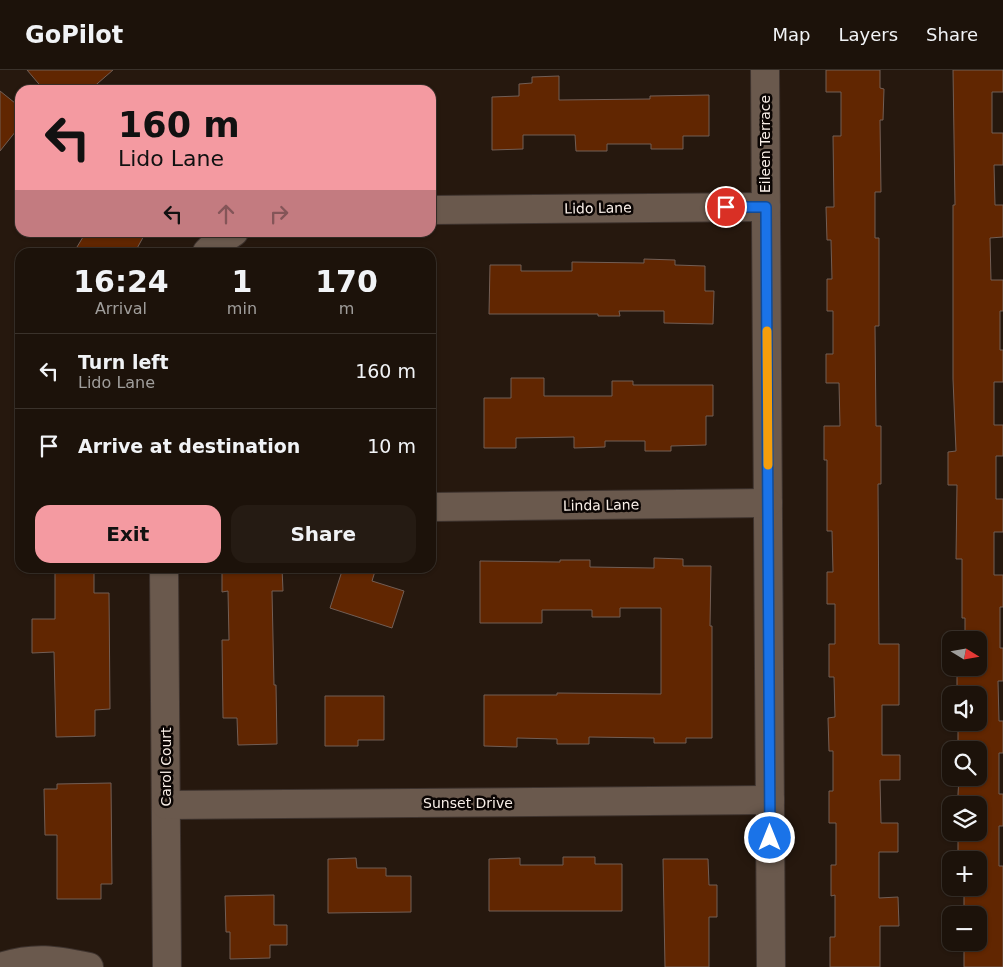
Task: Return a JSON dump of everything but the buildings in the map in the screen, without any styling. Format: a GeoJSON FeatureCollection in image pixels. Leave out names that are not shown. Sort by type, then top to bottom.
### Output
{"type":"FeatureCollection","features":[{"type":"Feature","properties":{"kind":"street","name":"Eileen Terrace"},"geometry":{"type":"LineString","coordinates":[[765,70],[771,967]]}},
{"type":"Feature","properties":{"kind":"street","name":"Lido Lane"},"geometry":{"type":"LineString","coordinates":[[436,210],[766,207]]}},
{"type":"Feature","properties":{"kind":"street","name":"Linda Lane"},"geometry":{"type":"LineString","coordinates":[[436,508],[768,503]]}},
{"type":"Feature","properties":{"kind":"street","name":"Carol Court"},"geometry":{"type":"LineString","coordinates":[[164,573],[167,967]]}},
{"type":"Feature","properties":{"kind":"street","name":"Sunset Drive"},"geometry":{"type":"LineString","coordinates":[[166,805],[770,800]]}},
{"type":"Feature","properties":{"kind":"street"},"geometry":{"type":"LineString","coordinates":[[1,967],[18,961],[53,960],[89,967]]}},
{"type":"Feature","properties":{"kind":"slow traffic"},"geometry":{"type":"LineString","coordinates":[[767,331],[768,465]]}},
{"type":"Feature","properties":{"kind":"route"},"geometry":{"type":"LineString","coordinates":[[726,207],[766,207],[770,838]]}}]}
